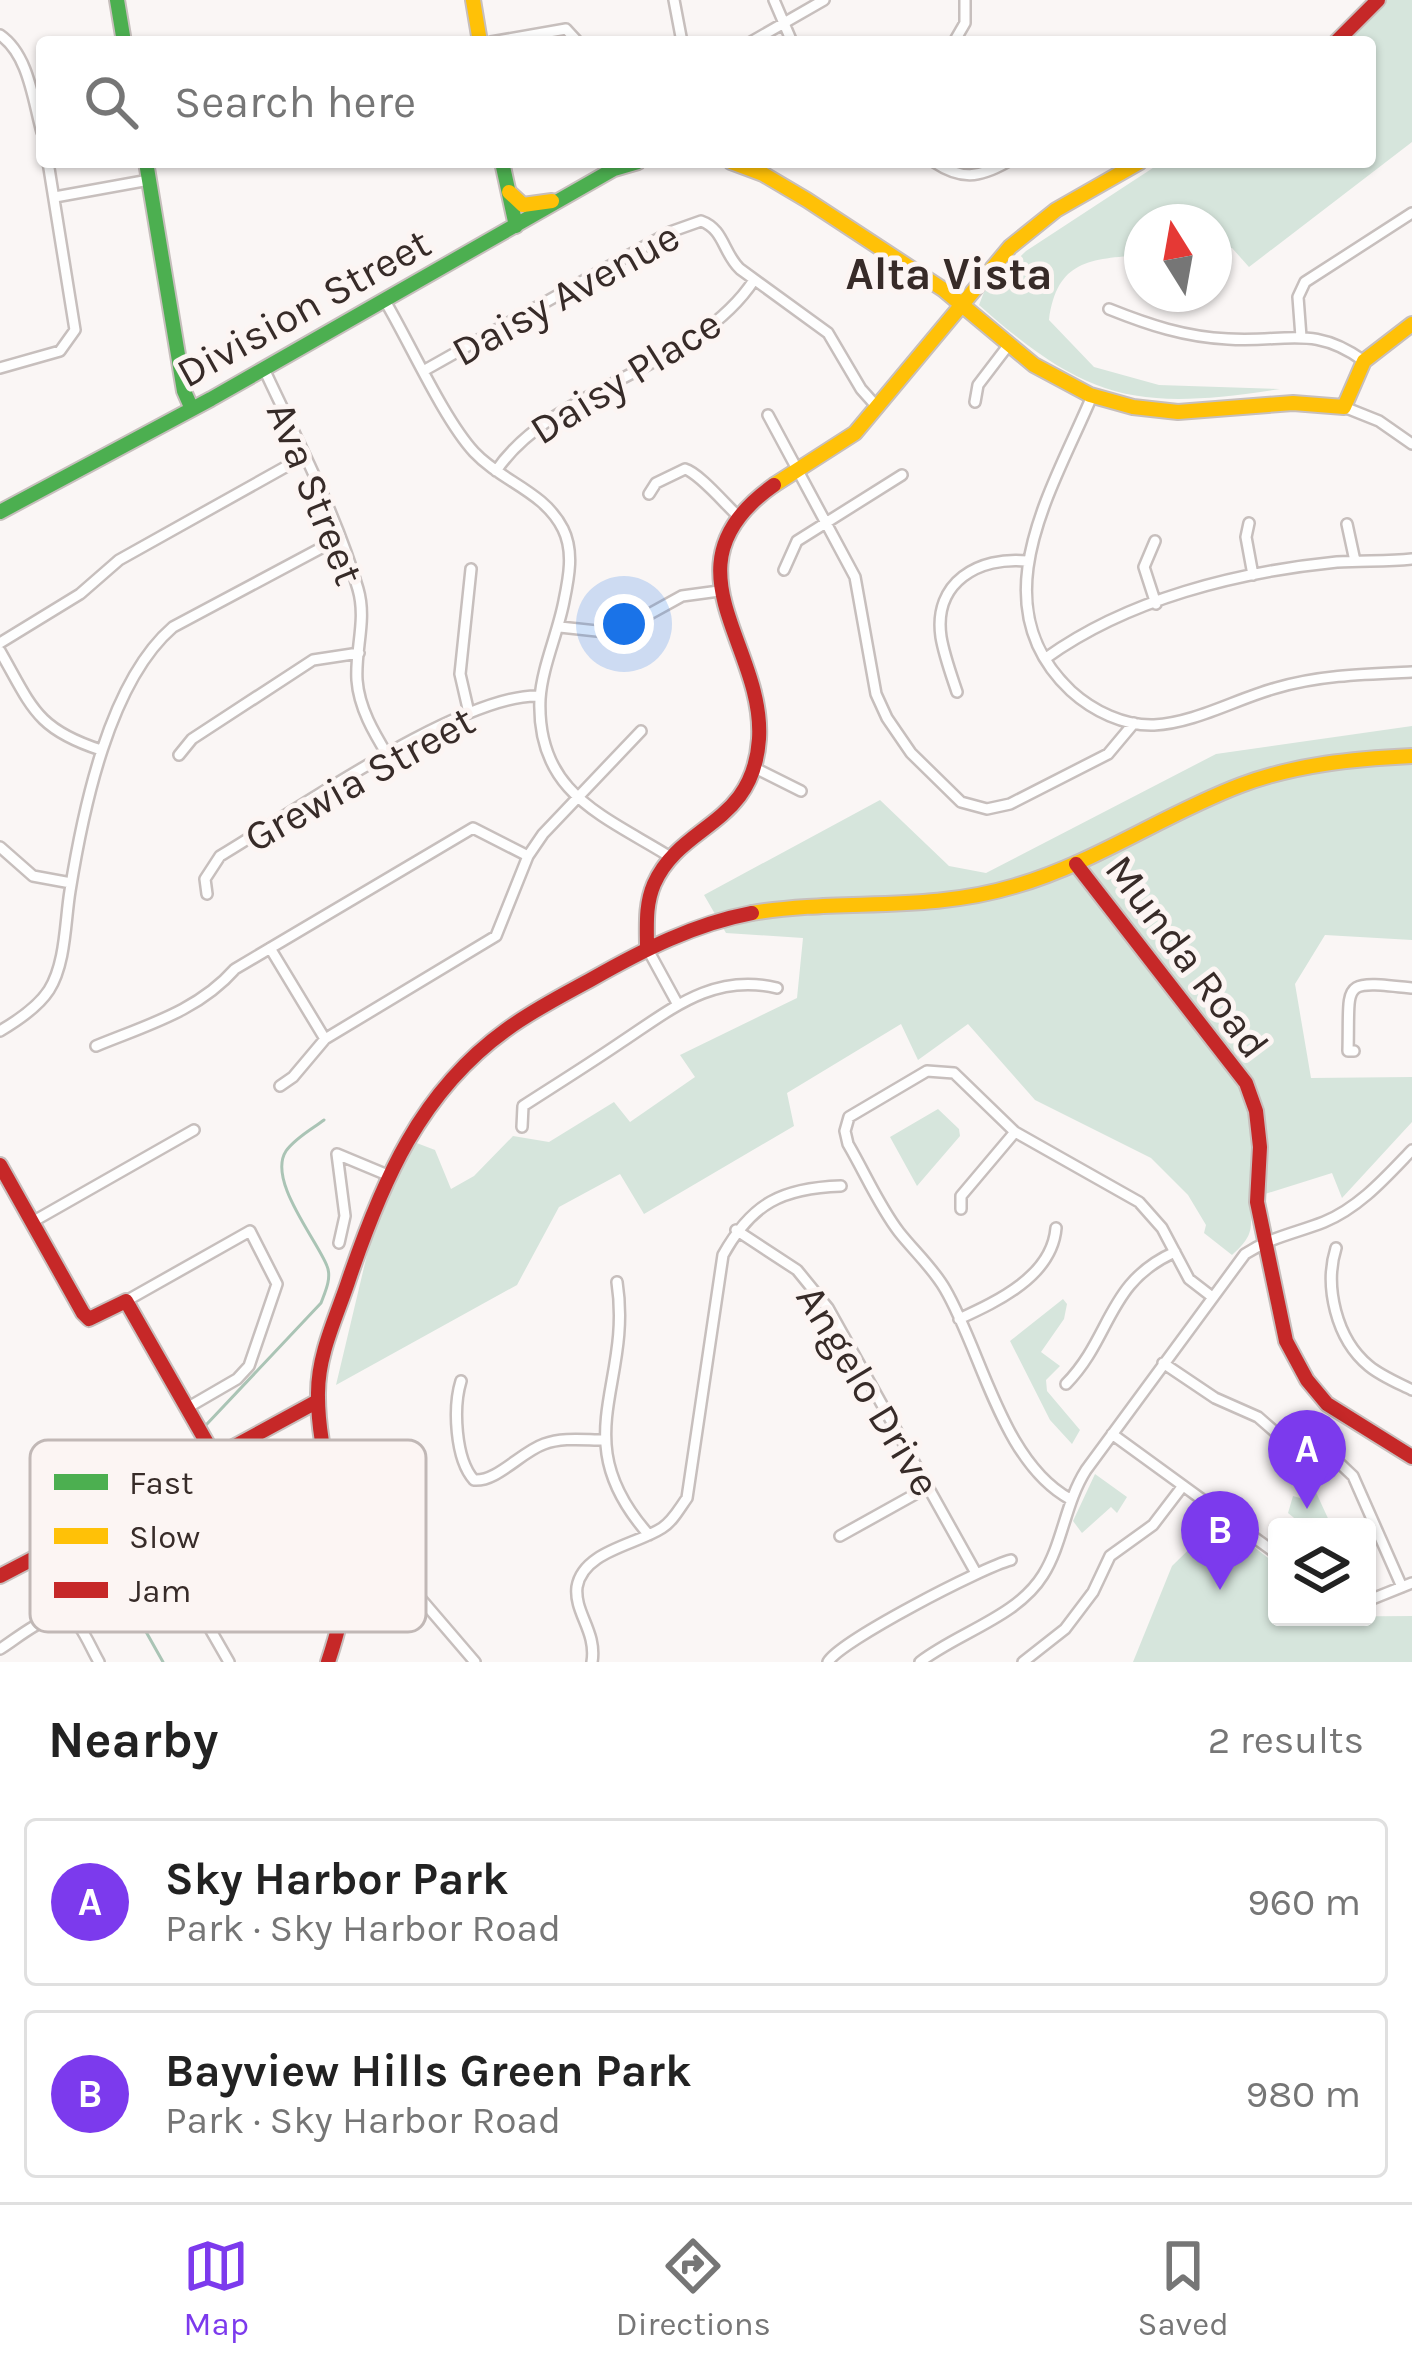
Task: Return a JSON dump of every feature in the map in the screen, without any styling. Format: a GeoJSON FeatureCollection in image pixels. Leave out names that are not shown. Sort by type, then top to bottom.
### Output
{"type":"FeatureCollection","features":[{"type":"Feature","properties":{"kind":"main road"},"geometry":{"type":"LineString","coordinates":[[117,0],[123,36]]}},
{"type":"Feature","properties":{"kind":"main road"},"geometry":{"type":"LineString","coordinates":[[472,0],[479,36]]}},
{"type":"Feature","properties":{"kind":"main road"},"geometry":{"type":"LineString","coordinates":[[1341,36],[1370,3]]}},
{"type":"Feature","properties":{"kind":"main road"},"geometry":{"type":"LineString","coordinates":[[147,168],[184,391],[191,407]]}},
{"type":"Feature","properties":{"kind":"main road"},"geometry":{"type":"LineString","coordinates":[[503,168],[516,226]]}},
{"type":"Feature","properties":{"kind":"main road","name":"Division Street"},"geometry":{"type":"LineString","coordinates":[[0,512],[385,301],[609,168]]}},
{"type":"Feature","properties":{"kind":"main road"},"geometry":{"type":"LineString","coordinates":[[746,168],[772,178],[960,303],[1006,347],[1051,378],[1092,396],[1187,412],[1304,401],[1344,407],[1364,362],[1412,324]]}},
{"type":"Feature","properties":{"kind":"main road"},"geometry":{"type":"LineString","coordinates":[[647,948],[643,920],[648,891],[672,858],[731,808],[755,768],[760,728],[757,706],[719,591],[722,554],[737,516],[763,491],[832,452],[878,408],[960,303],[1031,229],[1130,168]]}},
{"type":"Feature","properties":{"kind":"main road"},"geometry":{"type":"LineString","coordinates":[[508,190],[523,206],[563,198]]}},
{"type":"Feature","properties":{"kind":"main road"},"geometry":{"type":"LineString","coordinates":[[323,1440],[316,1402],[324,1351],[386,1174],[418,1118],[471,1058],[504,1031],[647,948],[714,921],[823,906],[937,904],[1032,882],[1267,775],[1337,760],[1412,756]]}},
{"type":"Feature","properties":{"kind":"main road","name":"Munda Road"},"geometry":{"type":"LineString","coordinates":[[1076,864],[1246,1083],[1260,1147],[1257,1202],[1286,1341],[1306,1380],[1344,1418],[1412,1457]]}},
{"type":"Feature","properties":{"kind":"main road"},"geometry":{"type":"LineString","coordinates":[[0,1166],[88,1318],[126,1301],[205,1440]]}},
{"type":"Feature","properties":{"kind":"main road"},"geometry":{"type":"LineString","coordinates":[[246,1440],[316,1402]]}},
{"type":"Feature","properties":{"kind":"main road"},"geometry":{"type":"LineString","coordinates":[[0,1576],[30,1558]]}},
{"type":"Feature","properties":{"kind":"main road"},"geometry":{"type":"LineString","coordinates":[[328,1662],[337,1632]]}},
{"type":"Feature","properties":{"kind":"street"},"geometry":{"type":"LineString","coordinates":[[674,0],[681,36]]}},
{"type":"Feature","properties":{"kind":"street"},"geometry":{"type":"LineString","coordinates":[[774,0],[788,36]]}},
{"type":"Feature","properties":{"kind":"street"},"geometry":{"type":"LineString","coordinates":[[762,36],[824,0]]}},
{"type":"Feature","properties":{"kind":"street"},"geometry":{"type":"LineString","coordinates":[[958,36],[965,0]]}},
{"type":"Feature","properties":{"kind":"street"},"geometry":{"type":"LineString","coordinates":[[523,36],[566,28],[573,36]]}},
{"type":"Feature","properties":{"kind":"street"},"geometry":{"type":"LineString","coordinates":[[0,35],[23,65],[36,111]]}},
{"type":"Feature","properties":{"kind":"street"},"geometry":{"type":"LineString","coordinates":[[0,368],[52,354],[69,342],[76,319],[49,168]]}},
{"type":"Feature","properties":{"kind":"street"},"geometry":{"type":"LineString","coordinates":[[943,168],[968,176],[996,168]]}},
{"type":"Feature","properties":{"kind":"street"},"geometry":{"type":"LineString","coordinates":[[55,197],[149,180]]}},
{"type":"Feature","properties":{"kind":"street"},"geometry":{"type":"LineString","coordinates":[[1301,337],[1298,297],[1305,283],[1412,213]]}},
{"type":"Feature","properties":{"kind":"street","name":"Daisy Avenue"},"geometry":{"type":"LineString","coordinates":[[425,370],[689,224],[706,222],[718,231],[729,258],[754,280]]}},
{"type":"Feature","properties":{"kind":"street"},"geometry":{"type":"LineString","coordinates":[[754,280],[828,333],[861,389],[878,408]]}},
{"type":"Feature","properties":{"kind":"street","name":"Daisy Place"},"geometry":{"type":"LineString","coordinates":[[496,471],[524,437],[723,319],[754,280]]}},
{"type":"Feature","properties":{"kind":"street"},"geometry":{"type":"LineString","coordinates":[[385,301],[460,434],[496,471],[545,501],[570,547],[560,627],[540,696],[547,749],[574,798],[672,858]]}},
{"type":"Feature","properties":{"kind":"street"},"geometry":{"type":"LineString","coordinates":[[1109,309],[1153,327],[1191,335],[1334,341],[1364,362]]}},
{"type":"Feature","properties":{"kind":"street"},"geometry":{"type":"LineString","coordinates":[[975,402],[978,385],[1006,347]]}},
{"type":"Feature","properties":{"kind":"street","name":"Ava Street"},"geometry":{"type":"LineString","coordinates":[[264,369],[359,591],[361,703],[388,756]]}},
{"type":"Feature","properties":{"kind":"street"},"geometry":{"type":"LineString","coordinates":[[1092,396],[1027,561],[1028,611],[1046,658],[1082,700],[1134,723],[1177,722],[1307,681],[1412,672]]}},
{"type":"Feature","properties":{"kind":"street"},"geometry":{"type":"LineString","coordinates":[[1344,407],[1379,421],[1412,444]]}},
{"type":"Feature","properties":{"kind":"street"},"geometry":{"type":"LineString","coordinates":[[768,415],[855,577],[877,694],[887,718],[911,753],[961,802],[987,809],[1010,804],[1108,754],[1134,723]]}},
{"type":"Feature","properties":{"kind":"street"},"geometry":{"type":"LineString","coordinates":[[101,751],[51,730],[35,714],[0,647],[80,594],[119,560],[305,456]]}},
{"type":"Feature","properties":{"kind":"street"},"geometry":{"type":"LineString","coordinates":[[649,494],[656,483],[685,469],[695,472],[737,516]]}},
{"type":"Feature","properties":{"kind":"street"},"geometry":{"type":"LineString","coordinates":[[784,570],[797,542],[902,475]]}},
{"type":"Feature","properties":{"kind":"street"},"geometry":{"type":"LineString","coordinates":[[1249,523],[1246,537],[1253,575]]}},
{"type":"Feature","properties":{"kind":"street"},"geometry":{"type":"LineString","coordinates":[[1348,524],[1355,561]]}},
{"type":"Feature","properties":{"kind":"street"},"geometry":{"type":"LineString","coordinates":[[0,1031],[48,992],[57,973],[101,751],[115,711],[161,638],[173,627],[338,539]]}},
{"type":"Feature","properties":{"kind":"street"},"geometry":{"type":"LineString","coordinates":[[1155,541],[1144,567],[1156,604]]}},
{"type":"Feature","properties":{"kind":"street"},"geometry":{"type":"LineString","coordinates":[[957,692],[941,638],[950,593],[961,578],[983,563],[1001,558],[1027,561]]}},
{"type":"Feature","properties":{"kind":"street"},"geometry":{"type":"LineString","coordinates":[[1046,658],[1096,624],[1253,575],[1355,561],[1412,559]]}},
{"type":"Feature","properties":{"kind":"street"},"geometry":{"type":"LineString","coordinates":[[469,713],[460,674],[471,569]]}},
{"type":"Feature","properties":{"kind":"street"},"geometry":{"type":"LineString","coordinates":[[560,627],[615,633],[682,596],[719,591]]}},
{"type":"Feature","properties":{"kind":"street"},"geometry":{"type":"LineString","coordinates":[[179,755],[193,739],[313,659],[359,653]]}},
{"type":"Feature","properties":{"kind":"street","name":"Grewia Street"},"geometry":{"type":"LineString","coordinates":[[207,894],[205,879],[220,856],[388,756],[502,699],[540,696]]}},
{"type":"Feature","properties":{"kind":"street"},"geometry":{"type":"LineString","coordinates":[[280,1086],[325,1040],[496,936],[528,856],[574,798],[641,731]]}},
{"type":"Feature","properties":{"kind":"street"},"geometry":{"type":"LineString","coordinates":[[755,768],[801,791]]}},
{"type":"Feature","properties":{"kind":"street"},"geometry":{"type":"LineString","coordinates":[[96,1046],[195,1005],[235,969],[473,828],[528,856]]}},
{"type":"Feature","properties":{"kind":"street"},"geometry":{"type":"LineString","coordinates":[[0,847],[33,876],[71,884]]}},
{"type":"Feature","properties":{"kind":"street"},"geometry":{"type":"LineString","coordinates":[[270,947],[325,1040]]}},
{"type":"Feature","properties":{"kind":"street"},"geometry":{"type":"LineString","coordinates":[[647,948],[677,1003]]}},
{"type":"Feature","properties":{"kind":"street"},"geometry":{"type":"LineString","coordinates":[[1354,1051],[1348,1051],[1354,987],[1362,982],[1412,988]]}},
{"type":"Feature","properties":{"kind":"street"},"geometry":{"type":"LineString","coordinates":[[522,1126],[523,1106],[677,1003],[721,987],[759,984],[777,988]]}},
{"type":"Feature","properties":{"kind":"street"},"geometry":{"type":"LineString","coordinates":[[1070,1498],[1051,1488],[1023,1450],[946,1289],[896,1228],[848,1144],[845,1127],[857,1109],[927,1071],[954,1073],[1015,1132],[1130,1195],[1162,1228],[1189,1279],[1211,1296]]}},
{"type":"Feature","properties":{"kind":"street"},"geometry":{"type":"LineString","coordinates":[[34,1222],[194,1130]]}},
{"type":"Feature","properties":{"kind":"street"},"geometry":{"type":"LineString","coordinates":[[961,1209],[961,1196],[1015,1132]]}},
{"type":"Feature","properties":{"kind":"street"},"geometry":{"type":"LineString","coordinates":[[920,1662],[956,1636],[1008,1611],[1032,1589],[1053,1555],[1070,1498],[1245,1254],[1265,1241],[1343,1212],[1374,1190],[1412,1150]]}},
{"type":"Feature","properties":{"kind":"street"},"geometry":{"type":"LineString","coordinates":[[339,1243],[345,1216],[338,1154],[386,1174]]}},
{"type":"Feature","properties":{"kind":"street"},"geometry":{"type":"LineString","coordinates":[[592,1662],[594,1642],[578,1601],[579,1580],[595,1560],[674,1518],[687,1498],[718,1272],[736,1230],[781,1195],[841,1186]]}},
{"type":"Feature","properties":{"kind":"street"},"geometry":{"type":"LineString","coordinates":[[959,1319],[989,1306],[1030,1277],[1050,1253],[1056,1228]]}},
{"type":"Feature","properties":{"kind":"street","name":"Angelo Drive"},"geometry":{"type":"LineString","coordinates":[[736,1230],[797,1270],[828,1308],[976,1574]]}},
{"type":"Feature","properties":{"kind":"street"},"geometry":{"type":"LineString","coordinates":[[126,1301],[250,1231],[277,1284],[257,1349],[237,1379],[187,1408]]}},
{"type":"Feature","properties":{"kind":"street"},"geometry":{"type":"LineString","coordinates":[[1336,1248],[1329,1272],[1345,1335],[1370,1367],[1412,1390]]}},
{"type":"Feature","properties":{"kind":"street"},"geometry":{"type":"LineString","coordinates":[[1066,1384],[1098,1342],[1125,1288],[1158,1259],[1175,1252]]}},
{"type":"Feature","properties":{"kind":"street"},"geometry":{"type":"LineString","coordinates":[[617,1282],[621,1307],[604,1440],[615,1491],[649,1535]]}},
{"type":"Feature","properties":{"kind":"street"},"geometry":{"type":"LineString","coordinates":[[1163,1363],[1215,1398],[1258,1417],[1288,1444],[1336,1459],[1353,1475],[1407,1585],[1376,1597]]}},
{"type":"Feature","properties":{"kind":"street"},"geometry":{"type":"LineString","coordinates":[[461,1381],[454,1403],[466,1471],[474,1480],[487,1480],[516,1457],[544,1444],[604,1440]]}},
{"type":"Feature","properties":{"kind":"street"},"geometry":{"type":"LineString","coordinates":[[1112,1434],[1268,1548]]}},
{"type":"Feature","properties":{"kind":"street"},"geometry":{"type":"LineString","coordinates":[[840,1536],[928,1486]]}},
{"type":"Feature","properties":{"kind":"street"},"geometry":{"type":"LineString","coordinates":[[1023,1662],[1065,1629],[1093,1592],[1110,1556],[1153,1525],[1182,1487]]}},
{"type":"Feature","properties":{"kind":"street"},"geometry":{"type":"LineString","coordinates":[[828,1661],[833,1653],[976,1574],[1011,1560]]}},
{"type":"Feature","properties":{"kind":"street"},"geometry":{"type":"LineString","coordinates":[[426,1605],[475,1662]]}},
{"type":"Feature","properties":{"kind":"street"},"geometry":{"type":"LineString","coordinates":[[0,1649],[30,1630]]}},
{"type":"Feature","properties":{"kind":"street"},"geometry":{"type":"LineString","coordinates":[[83,1632],[98,1662]]}},
{"type":"Feature","properties":{"kind":"street"},"geometry":{"type":"LineString","coordinates":[[212,1632],[229,1662]]}},
{"type":"Feature","properties":{"kind":"shaded area"},"geometry":{"type":"Polygon","coordinates":[[[1387,0],[1412,0],[1412,142],[1249,267],[1232,248],[1232,204],[1124,204],[1124,257],[1079,266],[1068,274],[1053,300],[1049,320],[1094,367],[1159,385],[1280,389],[1188,399],[1117,392],[1052,362],[979,305],[984,292],[1026,251],[1153,168],[1376,168],[1376,36],[1353,36],[1387,0]]]}},
{"type":"Feature","properties":{"kind":"shaded area"},"geometry":{"type":"Polygon","coordinates":[[[1412,726],[1412,940],[1325,935],[1295,984],[1311,1078],[1412,1077],[1412,1122],[1342,1198],[1332,1173],[1249,1199],[1250,1230],[1232,1255],[1204,1233],[1206,1225],[1188,1195],[1151,1158],[1035,1100],[968,1024],[918,1060],[901,1024],[787,1093],[794,1126],[644,1214],[620,1174],[559,1207],[517,1285],[336,1385],[375,1221],[414,1142],[435,1150],[451,1189],[474,1176],[513,1136],[549,1142],[614,1102],[630,1122],[695,1077],[680,1055],[797,998],[803,938],[726,933],[704,895],[880,800],[949,866],[986,873],[1216,754],[1412,726]]]}},
{"type":"Feature","properties":{"kind":"shaded area"},"geometry":{"type":"Polygon","coordinates":[[[938,1109],[959,1129],[960,1136],[917,1186],[890,1137],[938,1109]]]}},
{"type":"Feature","properties":{"kind":"shaded area"},"geometry":{"type":"Polygon","coordinates":[[[1063,1299],[1067,1304],[1064,1319],[1041,1352],[1060,1366],[1046,1380],[1047,1391],[1080,1430],[1072,1444],[1050,1420],[1010,1341],[1063,1299]]]}},
{"type":"Feature","properties":{"kind":"shaded area"},"geometry":{"type":"Polygon","coordinates":[[[1095,1474],[1127,1497],[1117,1513],[1111,1507],[1082,1533],[1073,1521],[1095,1474]]]}},
{"type":"Feature","properties":{"kind":"shaded area"},"geometry":{"type":"Polygon","coordinates":[[[1314,1488],[1328,1518],[1294,1518],[1288,1513],[1293,1496],[1307,1500],[1314,1488]]]}},
{"type":"Feature","properties":{"kind":"shaded area"},"geometry":{"type":"Polygon","coordinates":[[[1219,1520],[1268,1558],[1268,1626],[1376,1626],[1376,1616],[1412,1616],[1412,1662],[1133,1662],[1172,1566],[1219,1520]]]}},
{"type":"Feature","properties":{"kind":"waterway"},"geometry":{"type":"LineString","coordinates":[[206,1425],[321,1303],[328,1271],[288,1193],[282,1163],[290,1146],[324,1120]]}},
{"type":"Feature","properties":{"kind":"waterway"},"geometry":{"type":"LineString","coordinates":[[146,1632],[163,1662]]}},
{"type":"Feature","properties":{"kind":"traffic: fast"},"geometry":{"type":"LineString","coordinates":[[117,0],[123,36]]}},
{"type":"Feature","properties":{"kind":"traffic: fast"},"geometry":{"type":"LineString","coordinates":[[147,168],[184,391],[191,407]]}},
{"type":"Feature","properties":{"kind":"traffic: fast"},"geometry":{"type":"LineString","coordinates":[[503,168],[516,226]]}},
{"type":"Feature","properties":{"kind":"traffic: fast"},"geometry":{"type":"LineString","coordinates":[[0,512],[211,399],[617,168]]}},
{"type":"Feature","properties":{"kind":"traffic: slow"},"geometry":{"type":"LineString","coordinates":[[473,0],[479,36]]}},
{"type":"Feature","properties":{"kind":"traffic: slow"},"geometry":{"type":"LineString","coordinates":[[747,168],[807,200],[944,290],[1034,365],[1090,395],[1133,407],[1178,412],[1293,403],[1344,407],[1364,361],[1412,324]]}},
{"type":"Feature","properties":{"kind":"traffic: slow"},"geometry":{"type":"LineString","coordinates":[[774,485],[855,433],[1010,247],[1056,210],[1130,168]]}},
{"type":"Feature","properties":{"kind":"traffic: slow"},"geometry":{"type":"LineString","coordinates":[[509,192],[523,205],[552,201]]}},
{"type":"Feature","properties":{"kind":"traffic: slow"},"geometry":{"type":"LineString","coordinates":[[752,913],[982,894],[1073,865],[1212,797],[1262,778],[1325,764],[1412,756]]}},
{"type":"Feature","properties":{"kind":"traffic: jam"},"geometry":{"type":"LineString","coordinates":[[1342,36],[1378,0]]}},
{"type":"Feature","properties":{"kind":"traffic: jam"},"geometry":{"type":"LineString","coordinates":[[647,948],[654,884],[681,848],[730,807],[754,768],[759,739],[757,704],[720,576],[724,546],[741,515],[774,485]]}},
{"type":"Feature","properties":{"kind":"traffic: jam"},"geometry":{"type":"LineString","coordinates":[[1076,864],[1246,1083],[1256,1111],[1260,1147],[1257,1202],[1286,1341],[1307,1380],[1327,1404],[1412,1457]]}},
{"type":"Feature","properties":{"kind":"traffic: jam"},"geometry":{"type":"LineString","coordinates":[[322,1440],[319,1378],[329,1335],[391,1174],[427,1110],[450,1081],[516,1023],[559,997],[689,931],[752,913]]}},
{"type":"Feature","properties":{"kind":"traffic: jam"},"geometry":{"type":"LineString","coordinates":[[0,1165],[83,1313],[89,1319],[126,1301],[205,1440]]}},
{"type":"Feature","properties":{"kind":"traffic: jam"},"geometry":{"type":"LineString","coordinates":[[246,1440],[316,1402]]}},
{"type":"Feature","properties":{"kind":"traffic: jam"},"geometry":{"type":"LineString","coordinates":[[0,1576],[30,1560]]}},
{"type":"Feature","properties":{"kind":"traffic: jam"},"geometry":{"type":"LineString","coordinates":[[328,1662],[337,1632]]}},
{"type":"Feature","properties":{"kind":"place","name":"Sky Harbor Park"},"geometry":{"type":"Point","coordinates":[1307,1509]}},
{"type":"Feature","properties":{"kind":"place","name":"Bayview Hills Green Park"},"geometry":{"type":"Point","coordinates":[1220,1590]}},
{"type":"Feature","properties":{"kind":"district","name":"Alta Vista"},"geometry":{"type":"Point","coordinates":[949,273]}}]}
